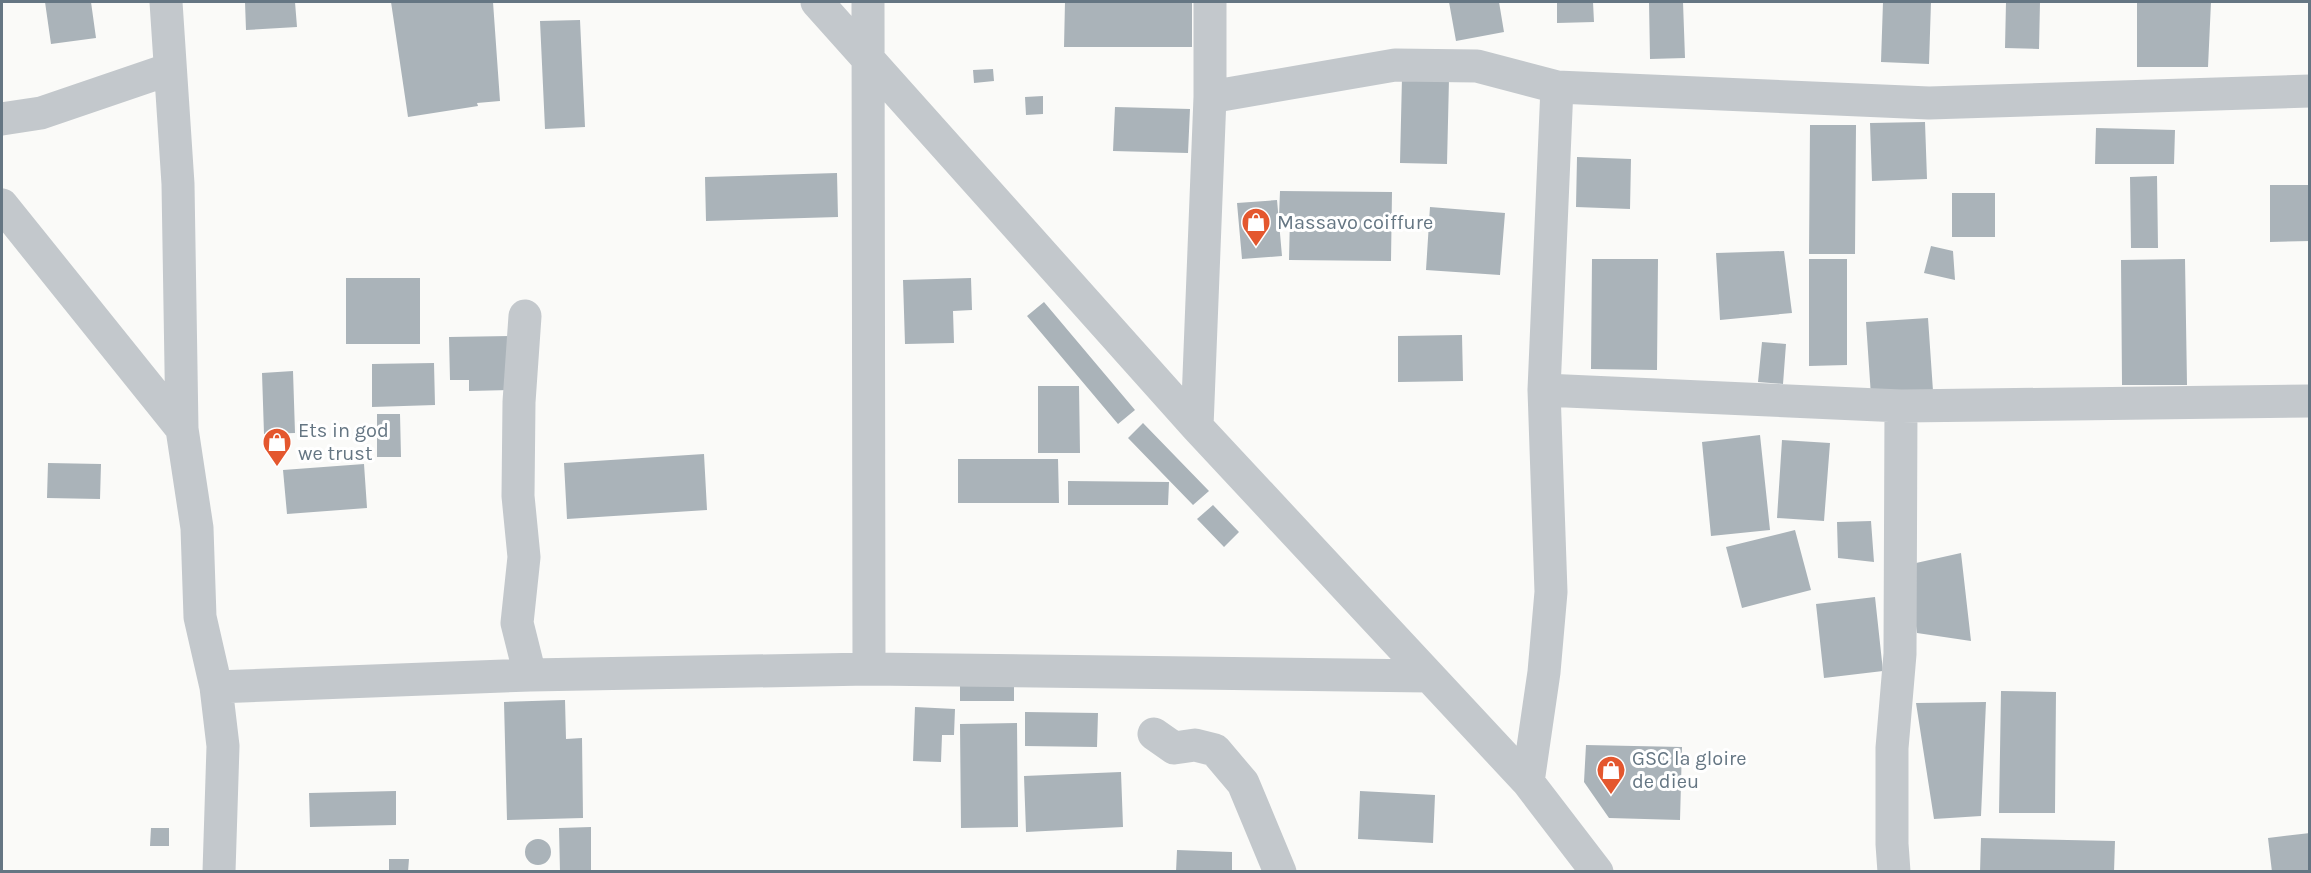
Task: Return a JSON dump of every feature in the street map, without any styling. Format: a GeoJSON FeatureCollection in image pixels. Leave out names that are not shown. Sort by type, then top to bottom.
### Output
{"type":"FeatureCollection","features":[{"type":"Feature","properties":{"kind":"street"},"geometry":{"type":"LineString","coordinates":[[166,2],[178,184],[182,429],[197,528],[200,617],[216,687],[223,746],[219,872]]}},
{"type":"Feature","properties":{"kind":"street"},"geometry":{"type":"LineString","coordinates":[[817,2],[1197,427],[1528,782],[1598,872]]}},
{"type":"Feature","properties":{"kind":"street"},"geometry":{"type":"LineString","coordinates":[[868,2],[870,61],[869,669]]}},
{"type":"Feature","properties":{"kind":"street"},"geometry":{"type":"LineString","coordinates":[[1197,427],[1210,97],[1210,2]]}},
{"type":"Feature","properties":{"kind":"street"},"geometry":{"type":"LineString","coordinates":[[1210,97],[1395,65],[1477,66],[1557,87],[1929,103],[2310,91]]}},
{"type":"Feature","properties":{"kind":"street"},"geometry":{"type":"LineString","coordinates":[[2,120],[41,113],[170,69]]}},
{"type":"Feature","properties":{"kind":"street"},"geometry":{"type":"LineString","coordinates":[[1528,782],[1544,672],[1551,592],[1544,390],[1557,87]]}},
{"type":"Feature","properties":{"kind":"street"},"geometry":{"type":"LineString","coordinates":[[2,205],[182,429]]}},
{"type":"Feature","properties":{"kind":"street"},"geometry":{"type":"LineString","coordinates":[[525,316],[519,402],[518,496],[524,557],[517,623],[530,675]]}},
{"type":"Feature","properties":{"kind":"street"},"geometry":{"type":"LineString","coordinates":[[1544,390],[1901,406],[2310,401]]}},
{"type":"Feature","properties":{"kind":"street"},"geometry":{"type":"LineString","coordinates":[[1894,872],[1892,748],[1900,654],[1901,406]]}},
{"type":"Feature","properties":{"kind":"street"},"geometry":{"type":"LineString","coordinates":[[216,687],[530,675],[869,669],[1428,676]]}},
{"type":"Feature","properties":{"kind":"street"},"geometry":{"type":"LineString","coordinates":[[1154,735],[1174,748],[1195,745],[1215,750],[1243,783],[1280,872]]}},
{"type":"Feature","properties":{"kind":"building"},"geometry":{"type":"Polygon","coordinates":[[[45,2],[91,2],[96,38],[51,44],[45,2]]]}},
{"type":"Feature","properties":{"kind":"building"},"geometry":{"type":"Polygon","coordinates":[[[245,2],[295,2],[297,27],[246,30],[245,2]]]}},
{"type":"Feature","properties":{"kind":"building"},"geometry":{"type":"Polygon","coordinates":[[[391,2],[493,2],[500,101],[477,103],[478,106],[408,117],[391,2]]]}},
{"type":"Feature","properties":{"kind":"building"},"geometry":{"type":"Polygon","coordinates":[[[1065,2],[1192,2],[1192,47],[1064,47],[1065,2]]]}},
{"type":"Feature","properties":{"kind":"building"},"geometry":{"type":"Polygon","coordinates":[[[1449,2],[1499,2],[1504,32],[1456,41],[1449,2]]]}},
{"type":"Feature","properties":{"kind":"building"},"geometry":{"type":"Polygon","coordinates":[[[1557,2],[1593,2],[1594,22],[1557,23],[1557,2]]]}},
{"type":"Feature","properties":{"kind":"building"},"geometry":{"type":"Polygon","coordinates":[[[1649,2],[1683,2],[1685,58],[1650,59],[1649,2]]]}},
{"type":"Feature","properties":{"kind":"building"},"geometry":{"type":"Polygon","coordinates":[[[1883,2],[1931,2],[1929,64],[1881,62],[1883,2]]]}},
{"type":"Feature","properties":{"kind":"building"},"geometry":{"type":"Polygon","coordinates":[[[2006,2],[2040,2],[2039,49],[2005,48],[2006,2]]]}},
{"type":"Feature","properties":{"kind":"building"},"geometry":{"type":"Polygon","coordinates":[[[2137,2],[2211,2],[2208,67],[2137,67],[2137,2]]]}},
{"type":"Feature","properties":{"kind":"building"},"geometry":{"type":"Polygon","coordinates":[[[580,20],[585,127],[545,129],[540,21],[580,20]]]}},
{"type":"Feature","properties":{"kind":"building"},"geometry":{"type":"Polygon","coordinates":[[[993,69],[994,81],[974,83],[973,70],[993,69]]]}},
{"type":"Feature","properties":{"kind":"building"},"geometry":{"type":"Polygon","coordinates":[[[1402,77],[1449,79],[1447,164],[1400,163],[1402,77]]]}},
{"type":"Feature","properties":{"kind":"building"},"geometry":{"type":"Polygon","coordinates":[[[1043,96],[1043,114],[1026,115],[1025,97],[1043,96]]]}},
{"type":"Feature","properties":{"kind":"building"},"geometry":{"type":"Polygon","coordinates":[[[1115,107],[1190,109],[1188,153],[1113,151],[1115,107]]]}},
{"type":"Feature","properties":{"kind":"building"},"geometry":{"type":"Polygon","coordinates":[[[1925,122],[1927,179],[1872,181],[1870,123],[1925,122]]]}},
{"type":"Feature","properties":{"kind":"building"},"geometry":{"type":"Polygon","coordinates":[[[1810,125],[1856,125],[1855,254],[1809,254],[1810,125]]]}},
{"type":"Feature","properties":{"kind":"building"},"geometry":{"type":"Polygon","coordinates":[[[2096,128],[2175,130],[2174,164],[2095,164],[2096,128]]]}},
{"type":"Feature","properties":{"kind":"building"},"geometry":{"type":"Polygon","coordinates":[[[1577,157],[1631,159],[1630,209],[1576,207],[1577,157]]]}},
{"type":"Feature","properties":{"kind":"building"},"geometry":{"type":"Polygon","coordinates":[[[837,173],[838,217],[706,221],[705,177],[837,173]]]}},
{"type":"Feature","properties":{"kind":"building"},"geometry":{"type":"Polygon","coordinates":[[[2157,176],[2158,248],[2131,248],[2130,177],[2157,176]]]}},
{"type":"Feature","properties":{"kind":"building"},"geometry":{"type":"Polygon","coordinates":[[[2270,185],[2310,185],[2310,241],[2270,242],[2270,185]]]}},
{"type":"Feature","properties":{"kind":"building"},"geometry":{"type":"Polygon","coordinates":[[[1280,191],[1392,192],[1391,261],[1289,260],[1290,216],[1279,216],[1280,191]]]}},
{"type":"Feature","properties":{"kind":"building"},"geometry":{"type":"Polygon","coordinates":[[[1952,193],[1995,193],[1995,237],[1952,237],[1952,193]]]}},
{"type":"Feature","properties":{"kind":"building"},"geometry":{"type":"Polygon","coordinates":[[[1277,200],[1282,256],[1242,259],[1237,203],[1277,200]]]}},
{"type":"Feature","properties":{"kind":"building"},"geometry":{"type":"Polygon","coordinates":[[[1430,207],[1505,213],[1500,275],[1426,270],[1430,207]]]}},
{"type":"Feature","properties":{"kind":"building"},"geometry":{"type":"Polygon","coordinates":[[[1931,246],[1953,251],[1955,280],[1924,273],[1931,246]]]}},
{"type":"Feature","properties":{"kind":"building"},"geometry":{"type":"Polygon","coordinates":[[[1784,251],[1792,313],[1720,320],[1716,253],[1784,251]]]}},
{"type":"Feature","properties":{"kind":"building"},"geometry":{"type":"Polygon","coordinates":[[[1592,259],[1658,259],[1657,370],[1591,369],[1592,259]]]}},
{"type":"Feature","properties":{"kind":"building"},"geometry":{"type":"Polygon","coordinates":[[[1809,259],[1847,259],[1847,365],[1809,366],[1809,259]]]}},
{"type":"Feature","properties":{"kind":"building"},"geometry":{"type":"Polygon","coordinates":[[[2185,259],[2187,385],[2122,385],[2121,260],[2185,259]]]}},
{"type":"Feature","properties":{"kind":"building"},"geometry":{"type":"Polygon","coordinates":[[[346,278],[420,278],[420,344],[346,344],[346,278]]]}},
{"type":"Feature","properties":{"kind":"building"},"geometry":{"type":"Polygon","coordinates":[[[971,278],[972,310],[953,311],[954,343],[905,344],[903,280],[971,278]]]}},
{"type":"Feature","properties":{"kind":"building"},"geometry":{"type":"Polygon","coordinates":[[[1044,302],[1135,410],[1118,424],[1027,316],[1044,302]]]}},
{"type":"Feature","properties":{"kind":"building"},"geometry":{"type":"Polygon","coordinates":[[[1928,318],[1933,391],[1871,396],[1866,322],[1928,318]]]}},
{"type":"Feature","properties":{"kind":"building"},"geometry":{"type":"Polygon","coordinates":[[[1462,335],[1463,381],[1398,382],[1398,336],[1462,335]]]}},
{"type":"Feature","properties":{"kind":"building"},"geometry":{"type":"Polygon","coordinates":[[[510,336],[510,390],[469,391],[469,380],[450,380],[449,337],[510,336]]]}},
{"type":"Feature","properties":{"kind":"building"},"geometry":{"type":"Polygon","coordinates":[[[1762,342],[1786,344],[1783,384],[1758,382],[1762,342]]]}},
{"type":"Feature","properties":{"kind":"building"},"geometry":{"type":"Polygon","coordinates":[[[434,363],[435,405],[372,407],[372,364],[434,363]]]}},
{"type":"Feature","properties":{"kind":"building"},"geometry":{"type":"Polygon","coordinates":[[[293,371],[295,433],[264,434],[262,373],[293,371]]]}},
{"type":"Feature","properties":{"kind":"building"},"geometry":{"type":"Polygon","coordinates":[[[1038,386],[1079,386],[1080,453],[1038,453],[1038,386]]]}},
{"type":"Feature","properties":{"kind":"building"},"geometry":{"type":"Polygon","coordinates":[[[377,414],[400,414],[401,457],[377,457],[377,414]]]}},
{"type":"Feature","properties":{"kind":"building"},"geometry":{"type":"Polygon","coordinates":[[[1143,423],[1209,491],[1193,505],[1128,438],[1143,423]]]}},
{"type":"Feature","properties":{"kind":"building"},"geometry":{"type":"Polygon","coordinates":[[[1760,435],[1770,530],[1711,536],[1702,442],[1760,435]]]}},
{"type":"Feature","properties":{"kind":"building"},"geometry":{"type":"Polygon","coordinates":[[[1782,440],[1830,443],[1824,521],[1777,518],[1782,440]]]}},
{"type":"Feature","properties":{"kind":"building"},"geometry":{"type":"Polygon","coordinates":[[[704,454],[707,510],[567,519],[564,463],[704,454]]]}},
{"type":"Feature","properties":{"kind":"building"},"geometry":{"type":"Polygon","coordinates":[[[958,459],[1058,459],[1059,503],[958,503],[958,459]]]}},
{"type":"Feature","properties":{"kind":"building"},"geometry":{"type":"Polygon","coordinates":[[[48,463],[101,464],[100,499],[47,498],[48,463]]]}},
{"type":"Feature","properties":{"kind":"building"},"geometry":{"type":"Polygon","coordinates":[[[364,464],[367,508],[287,514],[283,470],[364,464]]]}},
{"type":"Feature","properties":{"kind":"building"},"geometry":{"type":"Polygon","coordinates":[[[1068,481],[1169,482],[1168,505],[1068,505],[1068,481]]]}},
{"type":"Feature","properties":{"kind":"building"},"geometry":{"type":"Polygon","coordinates":[[[1213,505],[1239,532],[1224,547],[1197,519],[1213,505]]]}},
{"type":"Feature","properties":{"kind":"building"},"geometry":{"type":"Polygon","coordinates":[[[1871,521],[1874,562],[1838,558],[1837,522],[1871,521]]]}},
{"type":"Feature","properties":{"kind":"building"},"geometry":{"type":"Polygon","coordinates":[[[1795,530],[1811,590],[1742,608],[1726,547],[1795,530]]]}},
{"type":"Feature","properties":{"kind":"building"},"geometry":{"type":"Polygon","coordinates":[[[1961,553],[1971,641],[1917,633],[1907,565],[1961,553]]]}},
{"type":"Feature","properties":{"kind":"building"},"geometry":{"type":"Polygon","coordinates":[[[1875,597],[1883,671],[1824,678],[1816,604],[1875,597]]]}},
{"type":"Feature","properties":{"kind":"building"},"geometry":{"type":"Polygon","coordinates":[[[1014,681],[1014,701],[960,701],[960,682],[1014,681]]]}},
{"type":"Feature","properties":{"kind":"building"},"geometry":{"type":"Polygon","coordinates":[[[2001,691],[2056,692],[2055,813],[1999,813],[2001,691]]]}},
{"type":"Feature","properties":{"kind":"building"},"geometry":{"type":"Polygon","coordinates":[[[565,700],[566,739],[582,738],[583,818],[507,820],[504,702],[565,700]]]}},
{"type":"Feature","properties":{"kind":"building"},"geometry":{"type":"Polygon","coordinates":[[[1986,702],[1981,816],[1934,819],[1916,703],[1986,702]]]}},
{"type":"Feature","properties":{"kind":"building"},"geometry":{"type":"Polygon","coordinates":[[[915,707],[955,709],[954,735],[942,735],[941,762],[913,761],[915,707]]]}},
{"type":"Feature","properties":{"kind":"building"},"geometry":{"type":"Polygon","coordinates":[[[1025,712],[1098,713],[1097,747],[1025,746],[1025,712]]]}},
{"type":"Feature","properties":{"kind":"building"},"geometry":{"type":"Polygon","coordinates":[[[1017,723],[1018,827],[961,828],[960,724],[1017,723]]]}},
{"type":"Feature","properties":{"kind":"building"},"geometry":{"type":"Polygon","coordinates":[[[1586,745],[1682,747],[1680,820],[1609,818],[1584,782],[1586,745]]]}},
{"type":"Feature","properties":{"kind":"building"},"geometry":{"type":"Polygon","coordinates":[[[1121,772],[1123,827],[1026,832],[1024,776],[1121,772]]]}},
{"type":"Feature","properties":{"kind":"building"},"geometry":{"type":"Polygon","coordinates":[[[396,791],[396,825],[310,827],[309,793],[396,791]]]}},
{"type":"Feature","properties":{"kind":"building"},"geometry":{"type":"Polygon","coordinates":[[[1360,791],[1435,795],[1433,843],[1358,839],[1360,791]]]}},
{"type":"Feature","properties":{"kind":"building"},"geometry":{"type":"Polygon","coordinates":[[[591,827],[591,872],[560,872],[559,828],[591,827]]]}},
{"type":"Feature","properties":{"kind":"building"},"geometry":{"type":"Polygon","coordinates":[[[151,828],[169,828],[169,846],[150,846],[151,828]]]}},
{"type":"Feature","properties":{"kind":"building"},"geometry":{"type":"Polygon","coordinates":[[[2310,833],[2310,872],[2272,872],[2268,838],[2310,833]]]}},
{"type":"Feature","properties":{"kind":"building"},"geometry":{"type":"Polygon","coordinates":[[[1981,838],[2115,841],[2114,872],[1980,872],[1981,838]]]}},
{"type":"Feature","properties":{"kind":"building"},"geometry":{"type":"Polygon","coordinates":[[[538,839],[547,843],[551,852],[547,861],[538,865],[529,861],[525,852],[529,843],[538,839]]]}},
{"type":"Feature","properties":{"kind":"building"},"geometry":{"type":"Polygon","coordinates":[[[1177,850],[1232,852],[1232,872],[1176,872],[1177,850]]]}},
{"type":"Feature","properties":{"kind":"building"},"geometry":{"type":"Polygon","coordinates":[[[389,859],[409,859],[408,872],[389,872],[389,859]]]}},
{"type":"Feature","properties":{"kind":"place","name":"Massavo coiffure"},"geometry":{"type":"Point","coordinates":[1256,248]}},
{"type":"Feature","properties":{"kind":"place","name":"Ets in god we trust"},"geometry":{"type":"Point","coordinates":[277,468]}},
{"type":"Feature","properties":{"kind":"place","name":"GSC la gloire de dieu"},"geometry":{"type":"Point","coordinates":[1611,796]}}]}
